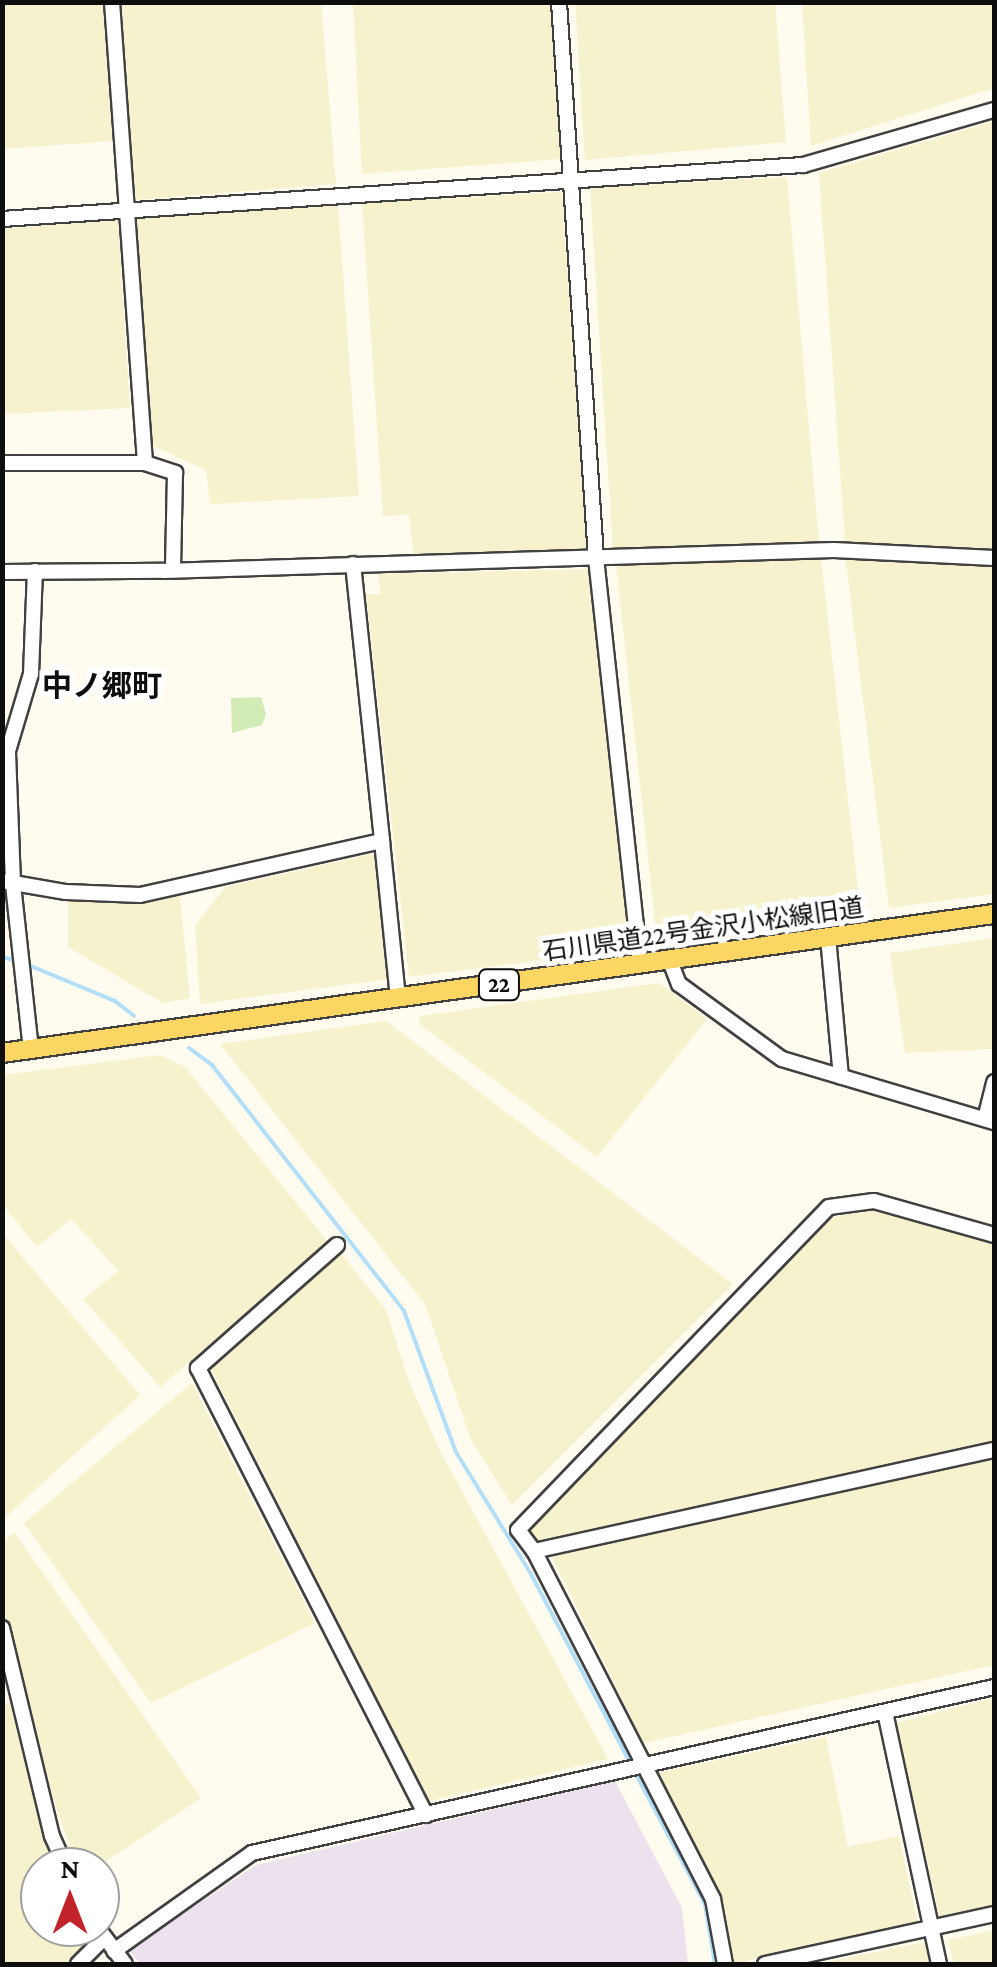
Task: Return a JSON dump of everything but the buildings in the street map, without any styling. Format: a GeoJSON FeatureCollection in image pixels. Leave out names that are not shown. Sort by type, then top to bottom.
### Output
{"type":"FeatureCollection","features":[{"type":"Feature","properties":{"kind":"main road","name":"石川県道22号金沢小松線旧道"},"geometry":{"type":"LineString","coordinates":[[2,1054],[994,914]]}},
{"type":"Feature","properties":{"kind":"street"},"geometry":{"type":"LineString","coordinates":[[112,2],[144,463]]}},
{"type":"Feature","properties":{"kind":"street"},"geometry":{"type":"LineString","coordinates":[[559,2],[596,558],[640,965]]}},
{"type":"Feature","properties":{"kind":"street"},"geometry":{"type":"LineString","coordinates":[[2,219],[802,166],[994,110]]}},
{"type":"Feature","properties":{"kind":"street"},"geometry":{"type":"LineString","coordinates":[[2,463],[144,463],[176,473],[173,569]]}},
{"type":"Feature","properties":{"kind":"street"},"geometry":{"type":"LineString","coordinates":[[2,572],[834,550],[994,558]]}},
{"type":"Feature","properties":{"kind":"street"},"geometry":{"type":"LineString","coordinates":[[353,564],[398,999]]}},
{"type":"Feature","properties":{"kind":"street"},"geometry":{"type":"LineString","coordinates":[[31,1050],[22,948],[8,882],[8,728],[31,674],[35,571]]}},
{"type":"Feature","properties":{"kind":"street"},"geometry":{"type":"LineString","coordinates":[[8,882],[66,892],[140,895],[382,840]]}},
{"type":"Feature","properties":{"kind":"street"},"geometry":{"type":"LineString","coordinates":[[828,937],[841,1076]]}},
{"type":"Feature","properties":{"kind":"street"},"geometry":{"type":"LineString","coordinates":[[670,960],[679,984],[782,1059],[990,1121],[994,1082]]}},
{"type":"Feature","properties":{"kind":"street"},"geometry":{"type":"LineString","coordinates":[[725,1964],[713,1898],[534,1551],[518,1530],[829,1207],[874,1201],[994,1235]]}},
{"type":"Feature","properties":{"kind":"street"},"geometry":{"type":"LineString","coordinates":[[337,1245],[198,1368],[426,1815]]}},
{"type":"Feature","properties":{"kind":"street"},"geometry":{"type":"LineString","coordinates":[[534,1551],[994,1450]]}},
{"type":"Feature","properties":{"kind":"street"},"geometry":{"type":"LineString","coordinates":[[2,1628],[57,1847]]}},
{"type":"Feature","properties":{"kind":"street"},"geometry":{"type":"LineString","coordinates":[[120,1930],[252,1853],[994,1687]]}},
{"type":"Feature","properties":{"kind":"street"},"geometry":{"type":"LineString","coordinates":[[885,1712],[939,1964]]}},
{"type":"Feature","properties":{"kind":"street"},"geometry":{"type":"LineString","coordinates":[[765,1964],[994,1914]]}},
{"type":"Feature","properties":{"kind":"street"},"geometry":{"type":"LineString","coordinates":[[78,1964],[96,1947]]}},
{"type":"Feature","properties":{"kind":"shaded area"},"geometry":{"type":"Polygon","coordinates":[[[3,2],[103,3],[113,141],[3,149],[3,2]]]}},
{"type":"Feature","properties":{"kind":"shaded area"},"geometry":{"type":"Polygon","coordinates":[[[121,3],[321,3],[336,184],[135,200],[121,3]]]}},
{"type":"Feature","properties":{"kind":"shaded area"},"geometry":{"type":"Polygon","coordinates":[[[353,3],[552,3],[561,159],[362,174],[353,3]]]}},
{"type":"Feature","properties":{"kind":"shaded area"},"geometry":{"type":"Polygon","coordinates":[[[575,3],[775,3],[786,142],[585,160],[575,3]]]}},
{"type":"Feature","properties":{"kind":"shaded area"},"geometry":{"type":"Polygon","coordinates":[[[802,3],[994,3],[994,88],[811,146],[802,3]]]}},
{"type":"Feature","properties":{"kind":"shaded area"},"geometry":{"type":"Polygon","coordinates":[[[994,121],[994,552],[845,541],[819,173],[994,121]]]}},
{"type":"Feature","properties":{"kind":"shaded area"},"geometry":{"type":"Polygon","coordinates":[[[787,177],[819,543],[613,552],[590,188],[787,177]]]}},
{"type":"Feature","properties":{"kind":"shaded area"},"geometry":{"type":"Polygon","coordinates":[[[562,192],[587,550],[414,556],[409,515],[383,516],[362,203],[562,192]]]}},
{"type":"Feature","properties":{"kind":"shaded area"},"geometry":{"type":"Polygon","coordinates":[[[338,205],[359,496],[210,504],[206,470],[152,445],[136,219],[338,205]]]}},
{"type":"Feature","properties":{"kind":"shaded area"},"geometry":{"type":"Polygon","coordinates":[[[118,220],[130,408],[3,414],[3,229],[118,220]]]}},
{"type":"Feature","properties":{"kind":"shaded area"},"geometry":{"type":"Polygon","coordinates":[[[845,555],[994,564],[994,894],[889,908],[845,555]]]}},
{"type":"Feature","properties":{"kind":"shaded area"},"geometry":{"type":"Polygon","coordinates":[[[821,558],[861,916],[657,941],[616,564],[821,558]]]}},
{"type":"Feature","properties":{"kind":"shaded area"},"geometry":{"type":"Polygon","coordinates":[[[590,569],[630,949],[409,977],[366,594],[381,594],[378,574],[590,569]]]}},
{"type":"Feature","properties":{"kind":"shaded area"},"geometry":{"type":"Polygon","coordinates":[[[371,854],[378,862],[389,979],[200,1004],[195,926],[225,887],[371,854]]]}},
{"type":"Feature","properties":{"kind":"shaded area"},"geometry":{"type":"Polygon","coordinates":[[[180,896],[190,998],[163,1003],[68,947],[68,901],[134,904],[180,896]]]}},
{"type":"Feature","properties":{"kind":"shaded area"},"geometry":{"type":"Polygon","coordinates":[[[994,938],[994,1049],[905,1053],[890,953],[994,938]]]}},
{"type":"Feature","properties":{"kind":"shaded area"},"geometry":{"type":"Polygon","coordinates":[[[659,983],[707,1019],[597,1157],[419,1024],[420,1016],[659,983]]]}},
{"type":"Feature","properties":{"kind":"shaded area"},"geometry":{"type":"Polygon","coordinates":[[[386,1021],[733,1284],[512,1505],[471,1440],[425,1304],[220,1044],[386,1021]]]}},
{"type":"Feature","properties":{"kind":"shaded area"},"geometry":{"type":"Polygon","coordinates":[[[160,1055],[185,1067],[329,1243],[160,1387],[83,1299],[119,1271],[71,1219],[37,1247],[3,1205],[2,1075],[160,1055]]]}},
{"type":"Feature","properties":{"kind":"shaded area"},"geometry":{"type":"Polygon","coordinates":[[[873,1209],[994,1244],[994,1441],[535,1543],[527,1527],[830,1218],[873,1209]]]}},
{"type":"Feature","properties":{"kind":"shaded area"},"geometry":{"type":"Polygon","coordinates":[[[3,1234],[140,1395],[2,1519],[3,1234]]]}},
{"type":"Feature","properties":{"kind":"shaded area"},"geometry":{"type":"Polygon","coordinates":[[[339,1251],[386,1310],[408,1379],[440,1451],[608,1759],[429,1801],[210,1367],[339,1251]]]}},
{"type":"Feature","properties":{"kind":"shaded area"},"geometry":{"type":"Polygon","coordinates":[[[192,1383],[315,1623],[151,1703],[24,1523],[192,1383]]]}},
{"type":"Feature","properties":{"kind":"shaded area"},"geometry":{"type":"Polygon","coordinates":[[[994,1459],[994,1665],[644,1743],[550,1553],[994,1459]]]}},
{"type":"Feature","properties":{"kind":"shaded area"},"geometry":{"type":"Polygon","coordinates":[[[14,1532],[201,1798],[120,1852],[120,1847],[70,1847],[53,1799],[11,1628],[3,1613],[3,1542],[14,1532]]]}},
{"type":"Feature","properties":{"kind":"shaded area"},"geometry":{"type":"Polygon","coordinates":[[[994,1698],[994,1906],[940,1918],[896,1723],[994,1698]]]}},
{"type":"Feature","properties":{"kind":"shaded area"},"geometry":{"type":"Polygon","coordinates":[[[15,1699],[48,1847],[20,1847],[20,1947],[83,1947],[66,1964],[3,1964],[2,1705],[15,1699]]]}},
{"type":"Feature","properties":{"kind":"shaded area"},"geometry":{"type":"Polygon","coordinates":[[[826,1737],[848,1847],[899,1836],[918,1925],[733,1964],[723,1906],[656,1773],[826,1737]]]}},
{"type":"Feature","properties":{"kind":"shaded area"},"geometry":{"type":"Polygon","coordinates":[[[615,1781],[682,1908],[688,1964],[140,1964],[129,1950],[256,1865],[615,1781]]]}},
{"type":"Feature","properties":{"kind":"shaded area"},"geometry":{"type":"Polygon","coordinates":[[[994,1930],[994,1964],[954,1964],[948,1940],[994,1930]]]}},
{"type":"Feature","properties":{"kind":"shaded area"},"geometry":{"type":"Polygon","coordinates":[[[925,1942],[930,1964],[816,1964],[925,1942]]]}},
{"type":"Feature","properties":{"kind":"green space"},"geometry":{"type":"Polygon","coordinates":[[[261,697],[266,714],[262,725],[232,733],[231,698],[261,697]]]}},
{"type":"Feature","properties":{"kind":"waterway"},"geometry":{"type":"LineString","coordinates":[[2,957],[17,961]]}},
{"type":"Feature","properties":{"kind":"waterway"},"geometry":{"type":"LineString","coordinates":[[26,964],[115,1001],[134,1016]]}},
{"type":"Feature","properties":{"kind":"waterway"},"geometry":{"type":"LineString","coordinates":[[189,1048],[212,1065],[404,1311],[456,1452],[531,1574],[628,1759]]}},
{"type":"Feature","properties":{"kind":"waterway"},"geometry":{"type":"LineString","coordinates":[[638,1778],[705,1904],[715,1964]]}},
{"type":"Feature","properties":{"kind":"district","name":"中ノ郷町"},"geometry":{"type":"Point","coordinates":[102,686]}}]}
